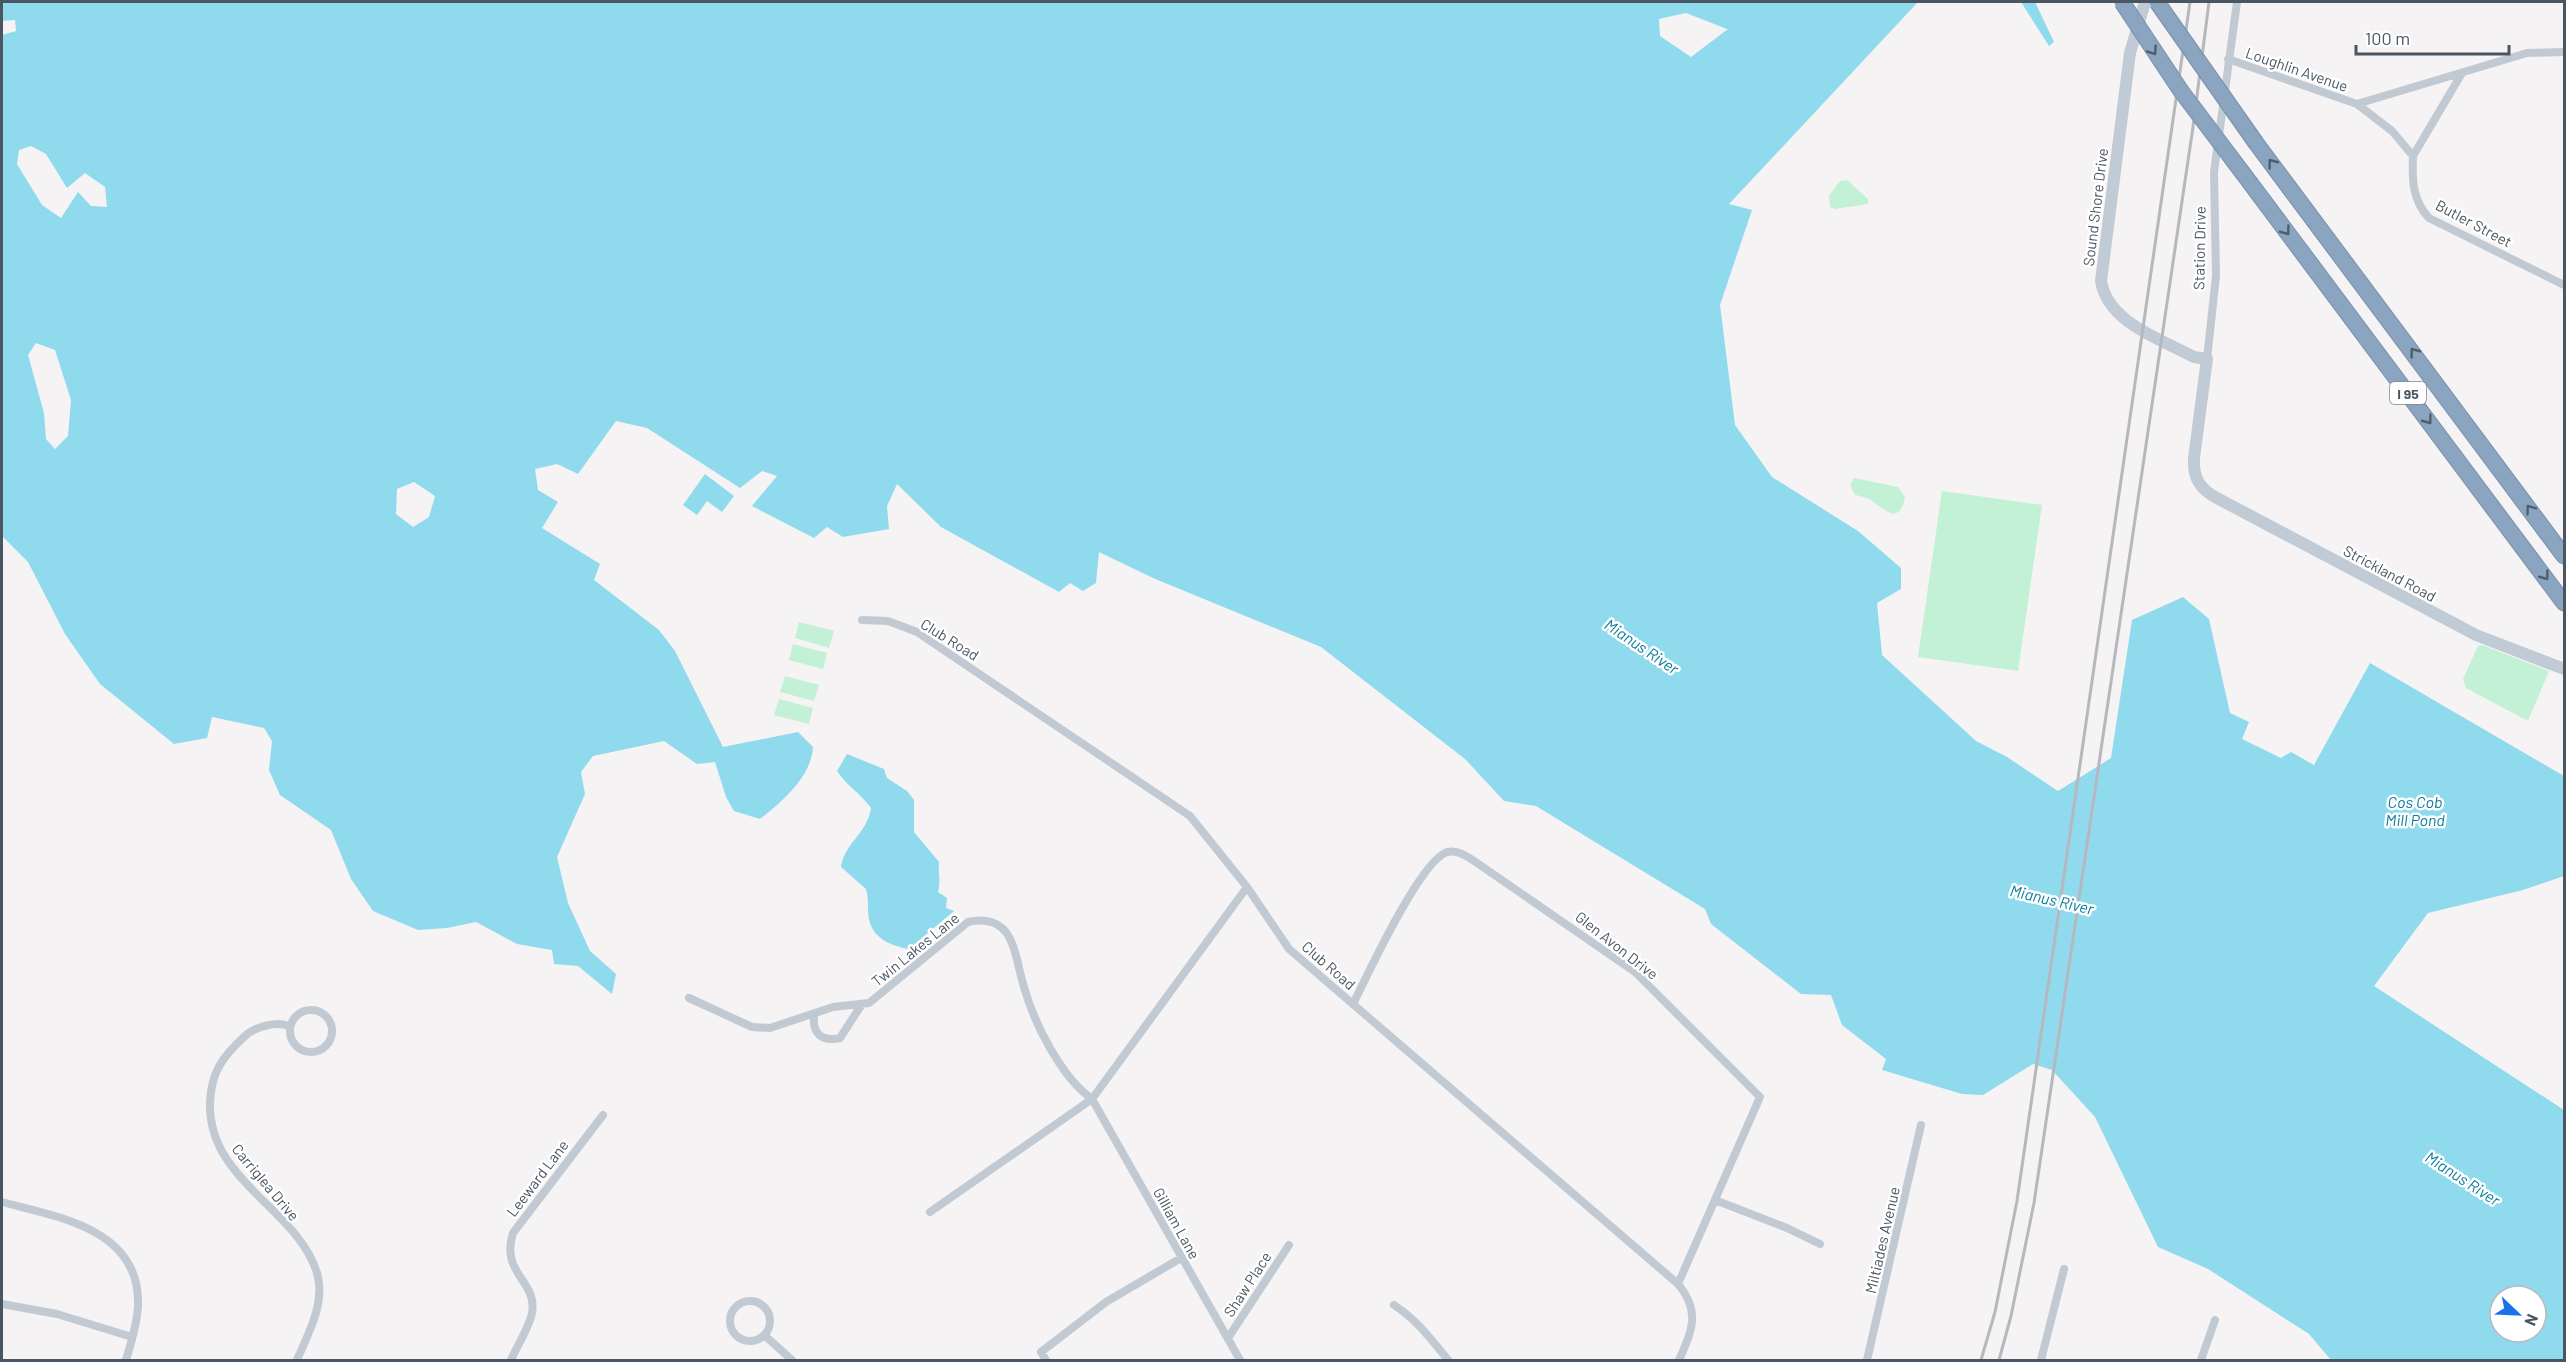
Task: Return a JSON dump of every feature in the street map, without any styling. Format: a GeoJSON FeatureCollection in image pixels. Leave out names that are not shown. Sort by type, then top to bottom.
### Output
{"type":"FeatureCollection","features":[{"type":"Feature","properties":{"kind":"highway","name":"I 95"},"geometry":{"type":"LineString","coordinates":[[2122,2],[2181,91],[2565,603]]}},
{"type":"Feature","properties":{"kind":"highway","name":"I 95"},"geometry":{"type":"LineString","coordinates":[[2157,2],[2256,143],[2565,556]]}},
{"type":"Feature","properties":{"kind":"main road","name":"Sound Shore Drive"},"geometry":{"type":"LineString","coordinates":[[2145,2],[2130,53],[2101,281],[2106,300],[2123,318],[2194,357],[2207,359]]}},
{"type":"Feature","properties":{"kind":"main road","name":"Station Drive"},"geometry":{"type":"LineString","coordinates":[[2206,492],[2196,479],[2194,466],[2207,359]]}},
{"type":"Feature","properties":{"kind":"main road","name":"Strickland Road"},"geometry":{"type":"LineString","coordinates":[[2206,492],[2466,630],[2565,669]]}},
{"type":"Feature","properties":{"kind":"street","name":"Station Drive"},"geometry":{"type":"LineString","coordinates":[[2207,359],[2216,276],[2214,172],[2237,2]]}},
{"type":"Feature","properties":{"kind":"street","name":"Loughlin Avenue"},"geometry":{"type":"LineString","coordinates":[[2228,59],[2357,104],[2527,53],[2565,52]]}},
{"type":"Feature","properties":{"kind":"street"},"geometry":{"type":"LineString","coordinates":[[2357,104],[2392,132],[2413,156],[2462,73]]}},
{"type":"Feature","properties":{"kind":"street","name":"Butler Street"},"geometry":{"type":"LineString","coordinates":[[2413,156],[2413,188],[2420,205],[2429,218],[2565,285]]}},
{"type":"Feature","properties":{"kind":"street","name":"Club Road"},"geometry":{"type":"LineString","coordinates":[[862,620],[888,621],[917,632],[1190,816],[1247,887],[1289,949],[1678,1284],[1688,1296],[1694,1316],[1692,1330],[1679,1360]]}},
{"type":"Feature","properties":{"kind":"street","name":"Glen Avon Drive"},"geometry":{"type":"LineString","coordinates":[[1353,1004],[1414,887],[1436,860],[1447,852],[1458,852],[1558,917],[1635,972],[1760,1097],[1678,1284]]}},
{"type":"Feature","properties":{"kind":"street"},"geometry":{"type":"LineString","coordinates":[[930,1212],[1092,1099],[1247,887]]}},
{"type":"Feature","properties":{"kind":"street","name":"Twin Lakes Lane"},"geometry":{"type":"LineString","coordinates":[[689,998],[752,1027],[770,1028],[833,1007],[869,1003],[886,992],[968,922],[984,918],[1001,927],[1010,939],[1031,1011],[1079,1090],[1092,1099]]}},
{"type":"Feature","properties":{"kind":"street","name":"Twin Lakes Lane"},"geometry":{"type":"LineString","coordinates":[[814,1015],[813,1026],[816,1033],[831,1040],[840,1038],[862,1004]]}},
{"type":"Feature","properties":{"kind":"street"},"geometry":{"type":"LineString","coordinates":[[311,1010],[327,1018],[331,1036],[320,1050],[302,1050],[291,1036],[290,1027],[294,1018],[311,1010]]}},
{"type":"Feature","properties":{"kind":"street","name":"Carriglea Drive"},"geometry":{"type":"LineString","coordinates":[[290,1027],[275,1024],[250,1031],[223,1056],[212,1086],[210,1110],[214,1134],[228,1163],[301,1243],[318,1275],[317,1307],[297,1360]]}},
{"type":"Feature","properties":{"kind":"street","name":"Gilliam Lane"},"geometry":{"type":"LineString","coordinates":[[1092,1099],[1240,1360]]}},
{"type":"Feature","properties":{"kind":"street","name":"Leeward Lane"},"geometry":{"type":"LineString","coordinates":[[511,1360],[532,1313],[531,1296],[510,1259],[508,1248],[513,1233],[603,1115]]}},
{"type":"Feature","properties":{"kind":"street","name":"Miltiades Avenue"},"geometry":{"type":"LineString","coordinates":[[1867,1360],[1921,1125]]}},
{"type":"Feature","properties":{"kind":"street"},"geometry":{"type":"LineString","coordinates":[[1715,1200],[1787,1228],[1820,1244]]}},
{"type":"Feature","properties":{"kind":"street"},"geometry":{"type":"LineString","coordinates":[[2,1202],[81,1224],[110,1241],[128,1263],[138,1304],[126,1360]]}},
{"type":"Feature","properties":{"kind":"street","name":"Shaw Place"},"geometry":{"type":"LineString","coordinates":[[1228,1338],[1289,1245]]}},
{"type":"Feature","properties":{"kind":"street"},"geometry":{"type":"LineString","coordinates":[[1046,1360],[1041,1352],[1106,1302],[1181,1258]]}},
{"type":"Feature","properties":{"kind":"street"},"geometry":{"type":"LineString","coordinates":[[2041,1360],[2064,1269]]}},
{"type":"Feature","properties":{"kind":"street"},"geometry":{"type":"LineString","coordinates":[[750,1302],[764,1307],[770,1321],[765,1335],[751,1341],[737,1336],[731,1322],[736,1308],[750,1302]]}},
{"type":"Feature","properties":{"kind":"street"},"geometry":{"type":"LineString","coordinates":[[2,1304],[57,1314],[132,1337]]}},
{"type":"Feature","properties":{"kind":"street"},"geometry":{"type":"LineString","coordinates":[[1394,1305],[1427,1332],[1448,1360]]}},
{"type":"Feature","properties":{"kind":"street"},"geometry":{"type":"LineString","coordinates":[[2201,1360],[2216,1320]]}},
{"type":"Feature","properties":{"kind":"street"},"geometry":{"type":"LineString","coordinates":[[765,1335],[792,1360]]}},
{"type":"Feature","properties":{"kind":"green space"},"geometry":{"type":"Polygon","coordinates":[[[1847,180],[1868,199],[1868,204],[1835,209],[1830,207],[1829,196],[1840,181],[1847,180]]]}},
{"type":"Feature","properties":{"kind":"green space"},"geometry":{"type":"Polygon","coordinates":[[[1854,478],[1898,487],[1905,497],[1899,512],[1890,513],[1869,499],[1855,495],[1850,485],[1854,478]]]}},
{"type":"Feature","properties":{"kind":"green space"},"geometry":{"type":"Polygon","coordinates":[[[1942,491],[2042,505],[2018,671],[1918,657],[1942,491]]]}},
{"type":"Feature","properties":{"kind":"green space"},"geometry":{"type":"Polygon","coordinates":[[[799,622],[834,631],[829,648],[795,638],[799,622]]]}},
{"type":"Feature","properties":{"kind":"green space"},"geometry":{"type":"Polygon","coordinates":[[[793,644],[827,653],[823,669],[789,660],[793,644]]]}},
{"type":"Feature","properties":{"kind":"green space"},"geometry":{"type":"Polygon","coordinates":[[[2482,645],[2549,671],[2528,721],[2466,688],[2463,679],[2478,646],[2482,645]]]}},
{"type":"Feature","properties":{"kind":"green space"},"geometry":{"type":"Polygon","coordinates":[[[785,676],[819,685],[814,701],[780,692],[785,676]]]}},
{"type":"Feature","properties":{"kind":"green space"},"geometry":{"type":"Polygon","coordinates":[[[779,699],[813,708],[809,724],[774,715],[779,699]]]}},
{"type":"Feature","properties":{"kind":"water"},"geometry":{"type":"Polygon","coordinates":[[[2,2],[1918,2],[1729,204],[1752,210],[1720,305],[1735,425],[1772,477],[1858,531],[1901,568],[1901,589],[1877,603],[1882,655],[1976,741],[2007,757],[2058,791],[2111,758],[2132,620],[2183,597],[2209,619],[2230,713],[2249,722],[2242,739],[2281,758],[2291,752],[2314,765],[2370,663],[2564,776],[2564,876],[2523,890],[2428,913],[2374,986],[2564,1110],[2564,1360],[2331,1360],[2309,1334],[2208,1269],[2158,1247],[2095,1117],[2052,1070],[2033,1064],[1983,1095],[1962,1094],[1882,1070],[1886,1059],[1842,1025],[1831,995],[1801,994],[1711,924],[1705,909],[1536,806],[1504,801],[1465,759],[1321,647],[1153,578],[1099,552],[1096,583],[1083,591],[1070,583],[1059,592],[941,527],[897,484],[887,506],[889,529],[843,537],[827,527],[814,538],[752,506],[777,476],[762,471],[740,488],[647,428],[616,421],[578,474],[557,464],[535,469],[538,490],[558,502],[542,528],[600,564],[594,580],[659,630],[675,651],[723,747],[798,732],[813,747],[807,768],[794,788],[760,819],[734,811],[726,797],[715,762],[697,764],[664,741],[593,756],[581,772],[585,794],[557,857],[568,903],[590,951],[616,974],[612,994],[578,966],[554,964],[552,950],[517,944],[476,922],[447,928],[418,930],[373,911],[351,879],[331,830],[280,795],[269,770],[272,741],[264,728],[212,717],[207,738],[174,744],[100,684],[65,634],[28,562],[2,536],[2,35],[16,31],[15,20],[2,21],[2,2]],[[1686,13],[1659,19],[1660,36],[1691,57],[1728,29],[1686,13]],[[31,146],[19,150],[17,164],[42,205],[61,218],[78,192],[91,206],[107,207],[105,187],[85,173],[67,188],[46,154],[31,146]],[[36,343],[28,355],[44,413],[46,439],[55,449],[68,436],[71,400],[55,350],[36,343]],[[414,482],[397,489],[396,514],[413,527],[429,517],[435,496],[414,482]]]}},
{"type":"Feature","properties":{"kind":"water"},"geometry":{"type":"Polygon","coordinates":[[[2021,2],[2035,2],[2054,42],[2049,46],[2021,2]]]}},
{"type":"Feature","properties":{"kind":"water"},"geometry":{"type":"Polygon","coordinates":[[[705,474],[734,496],[722,512],[707,501],[697,515],[683,505],[705,474]]]}},
{"type":"Feature","properties":{"kind":"water"},"geometry":{"type":"Polygon","coordinates":[[[847,754],[884,769],[887,778],[907,791],[914,800],[914,832],[939,862],[938,892],[947,898],[946,908],[954,911],[909,949],[884,940],[875,932],[869,919],[866,889],[841,867],[847,851],[865,825],[871,808],[837,771],[847,754]]]}},
{"type":"Feature","properties":{"kind":"railway"},"geometry":{"type":"LineString","coordinates":[[1981,1360],[1995,1312],[2017,1201],[2190,2]]}},
{"type":"Feature","properties":{"kind":"railway"},"geometry":{"type":"LineString","coordinates":[[1999,1360],[2011,1316],[2034,1203],[2193,127],[2209,2]]}},
{"type":"Feature","properties":{"kind":"water label","name":"Mianus River"},"geometry":{"type":"Point","coordinates":[1642,646]}},
{"type":"Feature","properties":{"kind":"water label","name":"Cos Cob Mill Pond"},"geometry":{"type":"Point","coordinates":[2415,810]}},
{"type":"Feature","properties":{"kind":"water label","name":"Mianus River"},"geometry":{"type":"Point","coordinates":[2052,899]}},
{"type":"Feature","properties":{"kind":"water label","name":"Mianus River"},"geometry":{"type":"Point","coordinates":[2463,1178]}}]}
